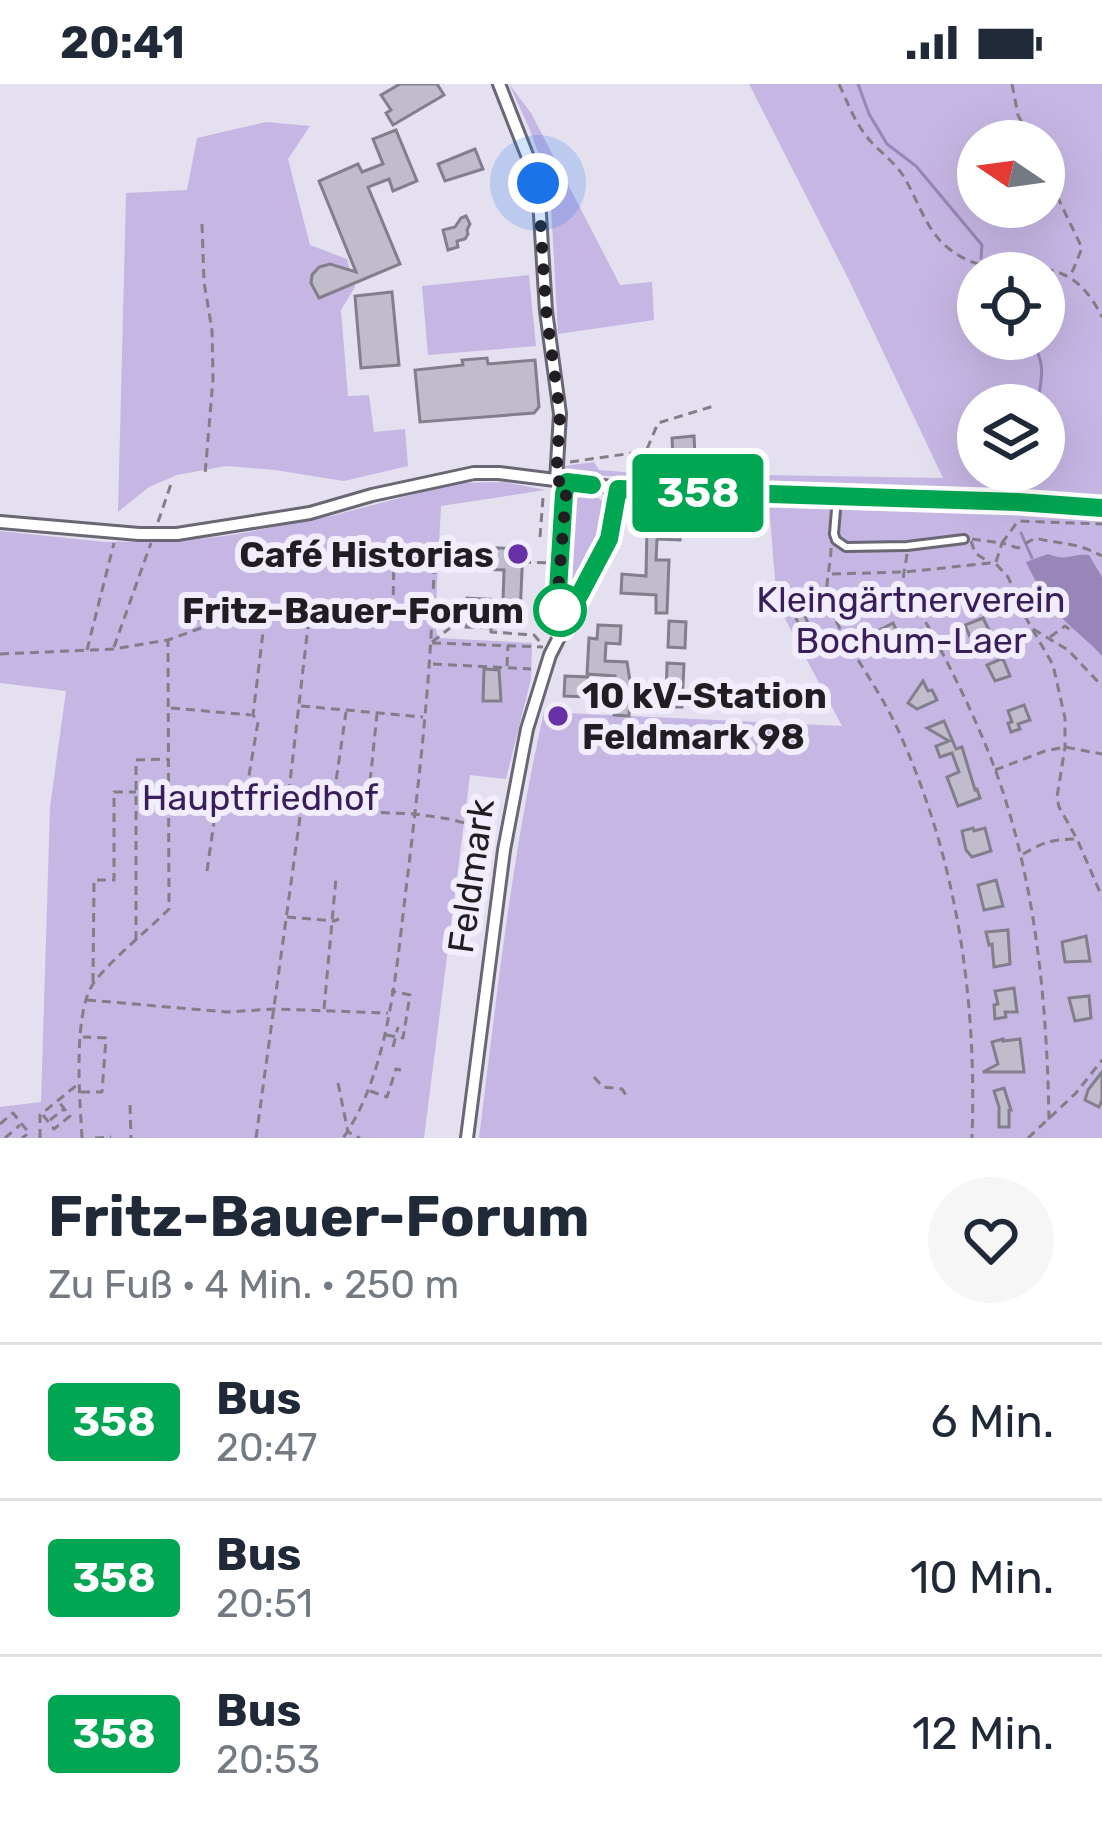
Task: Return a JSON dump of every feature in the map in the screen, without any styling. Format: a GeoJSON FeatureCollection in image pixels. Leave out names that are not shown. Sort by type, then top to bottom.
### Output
{"type":"FeatureCollection","features":[{"type":"Feature","properties":{"kind":"street"},"geometry":{"type":"LineString","coordinates":[[499,84],[538,183],[562,482]]}},
{"type":"Feature","properties":{"kind":"street"},"geometry":{"type":"LineString","coordinates":[[0,522],[178,534],[310,513],[474,472],[643,491],[1102,508]]}},
{"type":"Feature","properties":{"kind":"street","name":"Feldmark"},"geometry":{"type":"LineString","coordinates":[[467,1138],[504,850],[527,729],[547,651],[609,539],[618,489]]}},
{"type":"Feature","properties":{"kind":"lane","name":"Feldmark"},"geometry":{"type":"LineString","coordinates":[[562,482],[558,591],[562,628]]}},
{"type":"Feature","properties":{"kind":"lane"},"geometry":{"type":"LineString","coordinates":[[837,497],[834,534],[841,545],[852,549],[967,539]]}},
{"type":"Feature","properties":{"kind":"path"},"geometry":{"type":"LineString","coordinates":[[839,84],[866,136],[901,172],[926,223],[947,248],[987,266],[1056,269],[1095,303],[1102,317]]}},
{"type":"Feature","properties":{"kind":"path"},"geometry":{"type":"LineString","coordinates":[[1012,84],[1020,120]]}},
{"type":"Feature","properties":{"kind":"path"},"geometry":{"type":"LineString","coordinates":[[1065,213],[1082,248],[1070,277]]}},
{"type":"Feature","properties":{"kind":"path"},"geometry":{"type":"LineString","coordinates":[[202,224],[213,379],[205,475]]}},
{"type":"Feature","properties":{"kind":"path"},"geometry":{"type":"LineString","coordinates":[[643,491],[646,451],[658,423],[714,406]]}},
{"type":"Feature","properties":{"kind":"path"},"geometry":{"type":"LineString","coordinates":[[557,464],[646,451]]}},
{"type":"Feature","properties":{"kind":"path"},"geometry":{"type":"LineString","coordinates":[[114,649],[171,484]]}},
{"type":"Feature","properties":{"kind":"path"},"geometry":{"type":"LineString","coordinates":[[540,537],[543,498]]}},
{"type":"Feature","properties":{"kind":"path"},"geometry":{"type":"LineString","coordinates":[[993,563],[1018,521],[1102,524]]}},
{"type":"Feature","properties":{"kind":"path"},"geometry":{"type":"LineString","coordinates":[[86,652],[117,532]]}},
{"type":"Feature","properties":{"kind":"path"},"geometry":{"type":"LineString","coordinates":[[834,534],[826,591],[830,610],[900,734],[950,876],[972,1031],[973,1138]]}},
{"type":"Feature","properties":{"kind":"path"},"geometry":{"type":"LineString","coordinates":[[967,539],[1018,548],[1035,538],[1070,542],[1102,556]]}},
{"type":"Feature","properties":{"kind":"path"},"geometry":{"type":"LineString","coordinates":[[967,539],[975,553],[1008,577],[1053,665],[1065,718],[1059,807],[1102,897]]}},
{"type":"Feature","properties":{"kind":"path"},"geometry":{"type":"LineString","coordinates":[[908,546],[904,590],[947,662],[995,770],[1020,856],[1040,975],[1049,1121]]}},
{"type":"Feature","properties":{"kind":"path"},"geometry":{"type":"LineString","coordinates":[[343,1138],[369,1091],[388,1013],[415,814],[430,663],[434,556],[394,555],[393,612]]}},
{"type":"Feature","properties":{"kind":"path"},"geometry":{"type":"LineString","coordinates":[[523,562],[552,563]]}},
{"type":"Feature","properties":{"kind":"path"},"geometry":{"type":"LineString","coordinates":[[830,574],[993,563]]}},
{"type":"Feature","properties":{"kind":"path"},"geometry":{"type":"LineString","coordinates":[[0,654],[114,649],[310,608],[432,617]]}},
{"type":"Feature","properties":{"kind":"path"},"geometry":{"type":"LineString","coordinates":[[287,809],[310,608]]}},
{"type":"Feature","properties":{"kind":"path"},"geometry":{"type":"LineString","coordinates":[[244,808],[258,722],[253,715],[264,624]]}},
{"type":"Feature","properties":{"kind":"path"},"geometry":{"type":"LineString","coordinates":[[1048,638],[1065,626],[1073,632]]}},
{"type":"Feature","properties":{"kind":"path"},"geometry":{"type":"LineString","coordinates":[[431,643],[450,628]]}},
{"type":"Feature","properties":{"kind":"path"},"geometry":{"type":"LineString","coordinates":[[1032,628],[1080,660],[1102,686]]}},
{"type":"Feature","properties":{"kind":"path"},"geometry":{"type":"LineString","coordinates":[[491,629],[534,635],[547,651]]}},
{"type":"Feature","properties":{"kind":"path"},"geometry":{"type":"LineString","coordinates":[[82,1138],[79,1092],[85,1000],[93,983],[169,909],[168,640]]}},
{"type":"Feature","properties":{"kind":"path"},"geometry":{"type":"LineString","coordinates":[[431,643],[547,651]]}},
{"type":"Feature","properties":{"kind":"path"},"geometry":{"type":"LineString","coordinates":[[507,668],[508,645]]}},
{"type":"Feature","properties":{"kind":"path"},"geometry":{"type":"LineString","coordinates":[[430,663],[545,670]]}},
{"type":"Feature","properties":{"kind":"path"},"geometry":{"type":"LineString","coordinates":[[300,706],[424,717]]}},
{"type":"Feature","properties":{"kind":"path"},"geometry":{"type":"LineString","coordinates":[[170,707],[253,715]]}},
{"type":"Feature","properties":{"kind":"path"},"geometry":{"type":"LineString","coordinates":[[332,811],[346,710]]}},
{"type":"Feature","properties":{"kind":"path"},"geometry":{"type":"LineString","coordinates":[[367,812],[377,714]]}},
{"type":"Feature","properties":{"kind":"path"},"geometry":{"type":"LineString","coordinates":[[995,770],[1065,747],[1102,754]]}},
{"type":"Feature","properties":{"kind":"path"},"geometry":{"type":"LineString","coordinates":[[136,941],[136,760],[169,759]]}},
{"type":"Feature","properties":{"kind":"path"},"geometry":{"type":"LineString","coordinates":[[93,983],[94,880],[114,880],[114,792],[136,792]]}},
{"type":"Feature","properties":{"kind":"path"},"geometry":{"type":"LineString","coordinates":[[169,804],[415,814],[475,826]]}},
{"type":"Feature","properties":{"kind":"path"},"geometry":{"type":"LineString","coordinates":[[207,871],[217,806]]}},
{"type":"Feature","properties":{"kind":"path"},"geometry":{"type":"LineString","coordinates":[[256,1138],[301,810]]}},
{"type":"Feature","properties":{"kind":"path"},"geometry":{"type":"LineString","coordinates":[[1020,856],[1045,842],[1077,838]]}},
{"type":"Feature","properties":{"kind":"path"},"geometry":{"type":"LineString","coordinates":[[324,1010],[336,920],[336,878]]}},
{"type":"Feature","properties":{"kind":"path"},"geometry":{"type":"LineString","coordinates":[[286,917],[336,920]]}},
{"type":"Feature","properties":{"kind":"path"},"geometry":{"type":"LineString","coordinates":[[384,1035],[403,1038],[410,994],[391,991]]}},
{"type":"Feature","properties":{"kind":"path"},"geometry":{"type":"LineString","coordinates":[[85,1000],[227,1012],[388,1013]]}},
{"type":"Feature","properties":{"kind":"path"},"geometry":{"type":"LineString","coordinates":[[393,1047],[398,1027]]}},
{"type":"Feature","properties":{"kind":"path"},"geometry":{"type":"LineString","coordinates":[[79,1092],[102,1092],[106,1038],[81,1037]]}},
{"type":"Feature","properties":{"kind":"path"},"geometry":{"type":"LineString","coordinates":[[1028,1138],[1076,1093],[1102,1060]]}},
{"type":"Feature","properties":{"kind":"path"},"geometry":{"type":"LineString","coordinates":[[369,1091],[387,1097],[400,1070]]}},
{"type":"Feature","properties":{"kind":"path"},"geometry":{"type":"LineString","coordinates":[[594,1077],[603,1087],[622,1089],[626,1095]]}},
{"type":"Feature","properties":{"kind":"path"},"geometry":{"type":"LineString","coordinates":[[40,1138],[42,1113],[80,1083]]}},
{"type":"Feature","properties":{"kind":"path"},"geometry":{"type":"LineString","coordinates":[[338,1083],[348,1132]]}},
{"type":"Feature","properties":{"kind":"path"},"geometry":{"type":"LineString","coordinates":[[42,1113],[54,1129],[70,1116],[58,1100]]}},
{"type":"Feature","properties":{"kind":"path"},"geometry":{"type":"LineString","coordinates":[[130,1105],[131,1138]]}},
{"type":"Feature","properties":{"kind":"path"},"geometry":{"type":"LineString","coordinates":[[0,1124],[13,1113],[28,1133],[25,1137]]}},
{"type":"Feature","properties":{"kind":"path"},"geometry":{"type":"LineString","coordinates":[[5,1138],[22,1124]]}},
{"type":"Feature","properties":{"kind":"path"},"geometry":{"type":"LineString","coordinates":[[348,1132],[360,1138]]}},
{"type":"Feature","properties":{"kind":"path"},"geometry":{"type":"LineString","coordinates":[[94,1138],[111,1137]]}},
{"type":"Feature","properties":{"kind":"green space"},"geometry":{"type":"Polygon","coordinates":[[[509,84],[531,113],[620,285],[652,282],[654,320],[558,334],[550,186],[509,84]]]}},
{"type":"Feature","properties":{"kind":"green space"},"geometry":{"type":"Polygon","coordinates":[[[749,84],[1102,84],[1102,497],[985,492],[1065,492],[1065,384],[957,384],[957,491],[564,474],[564,466],[594,462],[599,470],[637,473],[943,478],[749,84]]]}},
{"type":"Feature","properties":{"kind":"green space"},"geometry":{"type":"Polygon","coordinates":[[[266,122],[310,126],[288,159],[310,245],[347,259],[355,287],[341,310],[348,396],[369,395],[374,432],[405,429],[408,466],[344,481],[226,466],[177,475],[149,487],[118,512],[126,193],[187,190],[197,138],[266,122]]]}},
{"type":"Feature","properties":{"kind":"green space"},"geometry":{"type":"Polygon","coordinates":[[[529,275],[536,346],[428,355],[422,286],[529,275]]]}},
{"type":"Feature","properties":{"kind":"green space","name":"Hauptfriedhof"},"geometry":{"type":"Polygon","coordinates":[[[504,482],[546,490],[441,506],[438,638],[532,643],[531,679],[506,779],[470,775],[424,1138],[0,1138],[0,1107],[41,1102],[50,807],[66,691],[0,683],[0,531],[105,542],[182,541],[331,516],[457,483],[504,482]]]}},
{"type":"Feature","properties":{"kind":"green space"},"geometry":{"type":"Polygon","coordinates":[[[580,496],[595,497],[609,507],[602,539],[575,587],[567,581],[569,505],[580,496]]]}},
{"type":"Feature","properties":{"kind":"green space","name":"Kleingärtnerverein Bochum-Laer"},"geometry":{"type":"Polygon","coordinates":[[[769,506],[1011,512],[1102,520],[1102,1138],[479,1138],[514,871],[544,712],[842,726],[784,617],[776,591],[769,506]]]}},
{"type":"Feature","properties":{"kind":"shaded area"},"geometry":{"type":"Polygon","coordinates":[[[1048,554],[1089,555],[1102,577],[1102,656],[1059,615],[1026,562],[1048,554]]]}},
{"type":"Feature","properties":{"kind":"building"},"geometry":{"type":"Polygon","coordinates":[[[400,84],[437,84],[444,95],[393,125],[386,113],[391,110],[381,95],[400,84]]]}},
{"type":"Feature","properties":{"kind":"building"},"geometry":{"type":"Polygon","coordinates":[[[396,130],[417,181],[393,191],[389,179],[368,187],[400,264],[319,298],[311,283],[319,267],[330,264],[356,272],[319,181],[358,164],[362,172],[383,164],[373,139],[396,130]]]}},
{"type":"Feature","properties":{"kind":"building"},"geometry":{"type":"Polygon","coordinates":[[[475,149],[483,169],[445,181],[438,164],[475,149]]]}},
{"type":"Feature","properties":{"kind":"building"},"geometry":{"type":"Polygon","coordinates":[[[466,216],[468,234],[457,241],[458,247],[448,250],[443,230],[455,227],[466,216]]]}},
{"type":"Feature","properties":{"kind":"building"},"geometry":{"type":"Polygon","coordinates":[[[392,292],[399,365],[361,368],[355,296],[392,292]]]}},
{"type":"Feature","properties":{"kind":"building"},"geometry":{"type":"Polygon","coordinates":[[[487,358],[488,364],[535,360],[539,407],[534,413],[420,422],[415,370],[487,358]]]}},
{"type":"Feature","properties":{"kind":"building"},"geometry":{"type":"Polygon","coordinates":[[[694,436],[695,455],[683,456],[684,466],[668,468],[672,438],[694,436]]]}},
{"type":"Feature","properties":{"kind":"building"},"geometry":{"type":"Polygon","coordinates":[[[656,520],[681,521],[680,540],[657,539],[656,560],[669,560],[667,613],[656,613],[656,595],[621,593],[622,574],[646,576],[647,526],[655,527],[656,520]]]}},
{"type":"Feature","properties":{"kind":"building"},"geometry":{"type":"Polygon","coordinates":[[[457,546],[523,549],[520,615],[495,614],[495,628],[466,627],[467,598],[503,600],[504,570],[456,568],[457,546]]]}},
{"type":"Feature","properties":{"kind":"building"},"geometry":{"type":"Polygon","coordinates":[[[797,596],[813,636],[804,639],[789,599],[797,596]]]}},
{"type":"Feature","properties":{"kind":"building"},"geometry":{"type":"Polygon","coordinates":[[[983,618],[990,632],[971,639],[965,625],[983,618]]]}},
{"type":"Feature","properties":{"kind":"building"},"geometry":{"type":"Polygon","coordinates":[[[669,621],[686,622],[685,648],[668,647],[669,621]]]}},
{"type":"Feature","properties":{"kind":"building"},"geometry":{"type":"Polygon","coordinates":[[[893,623],[905,648],[888,657],[876,632],[893,623]]]}},
{"type":"Feature","properties":{"kind":"building"},"geometry":{"type":"Polygon","coordinates":[[[598,625],[621,626],[620,644],[606,643],[605,661],[627,662],[629,716],[614,715],[615,676],[587,674],[589,638],[597,639],[598,625]]]}},
{"type":"Feature","properties":{"kind":"building"},"geometry":{"type":"Polygon","coordinates":[[[1001,659],[1010,676],[995,681],[987,665],[1001,659]]]}},
{"type":"Feature","properties":{"kind":"building"},"geometry":{"type":"Polygon","coordinates":[[[667,663],[684,664],[682,707],[666,707],[667,663]]]}},
{"type":"Feature","properties":{"kind":"building"},"geometry":{"type":"Polygon","coordinates":[[[484,669],[499,670],[501,701],[483,701],[484,669]]]}},
{"type":"Feature","properties":{"kind":"building"},"geometry":{"type":"Polygon","coordinates":[[[565,676],[588,677],[587,697],[564,696],[565,676]]]}},
{"type":"Feature","properties":{"kind":"building"},"geometry":{"type":"Polygon","coordinates":[[[923,681],[937,700],[917,709],[908,703],[923,681]]]}},
{"type":"Feature","properties":{"kind":"building"},"geometry":{"type":"Polygon","coordinates":[[[1024,705],[1030,720],[1011,732],[1008,711],[1024,705]]]}},
{"type":"Feature","properties":{"kind":"building"},"geometry":{"type":"Polygon","coordinates":[[[944,721],[956,749],[962,747],[980,798],[958,806],[947,777],[959,772],[952,753],[940,757],[936,746],[949,741],[927,728],[944,721]]]}},
{"type":"Feature","properties":{"kind":"building"},"geometry":{"type":"Polygon","coordinates":[[[985,828],[991,851],[972,857],[966,850],[962,831],[985,828]]]}},
{"type":"Feature","properties":{"kind":"building"},"geometry":{"type":"Polygon","coordinates":[[[996,880],[1003,906],[984,910],[978,885],[996,880]]]}},
{"type":"Feature","properties":{"kind":"building"},"geometry":{"type":"Polygon","coordinates":[[[1008,930],[1010,964],[994,967],[986,932],[1008,930]]]}},
{"type":"Feature","properties":{"kind":"building"},"geometry":{"type":"Polygon","coordinates":[[[1086,936],[1090,961],[1065,962],[1062,942],[1086,936]]]}},
{"type":"Feature","properties":{"kind":"building"},"geometry":{"type":"Polygon","coordinates":[[[1014,988],[1017,1012],[1005,1012],[1006,1017],[995,1019],[995,991],[1014,988]]]}},
{"type":"Feature","properties":{"kind":"building"},"geometry":{"type":"Polygon","coordinates":[[[1089,996],[1091,1018],[1075,1021],[1069,998],[1089,996]]]}},
{"type":"Feature","properties":{"kind":"building"},"geometry":{"type":"Polygon","coordinates":[[[1020,1039],[1024,1072],[983,1072],[998,1064],[992,1042],[1020,1039]]]}},
{"type":"Feature","properties":{"kind":"building"},"geometry":{"type":"Polygon","coordinates":[[[1102,1072],[1102,1100],[1099,1107],[1085,1100],[1102,1072]]]}},
{"type":"Feature","properties":{"kind":"building"},"geometry":{"type":"Polygon","coordinates":[[[1004,1088],[1011,1110],[1009,1127],[999,1127],[994,1091],[1004,1088]]]}},
{"type":"Feature","properties":{"kind":"waterway"},"geometry":{"type":"LineString","coordinates":[[858,84],[887,144],[916,166],[982,245],[981,252]]}},
{"type":"Feature","properties":{"kind":"waterway"},"geometry":{"type":"LineString","coordinates":[[1040,360],[1040,384]]}},
{"type":"Feature","properties":{"kind":"waterway"},"geometry":{"type":"LineString","coordinates":[[1021,533],[1032,558]]}},
{"type":"Feature","properties":{"kind":"bus line","name":"358"},"geometry":{"type":"LineString","coordinates":[[592,485],[567,482],[564,494],[558,591],[562,628],[609,539],[618,489],[1102,508]]}},
{"type":"Feature","properties":{"kind":"place","name":"Café Historias"},"geometry":{"type":"Point","coordinates":[518,554]}},
{"type":"Feature","properties":{"kind":"place","name":"Fritz-Bauer-Forum"},"geometry":{"type":"Point","coordinates":[560,610]}},
{"type":"Feature","properties":{"kind":"place","name":"10 kV-Station Feldmark 98"},"geometry":{"type":"Point","coordinates":[558,716]}},
{"type":"Feature","properties":{"kind":"route"},"geometry":{"type":"LineString","coordinates":[[538,183],[546,310],[560,414],[556,481],[567,482],[560,610]]}}]}
